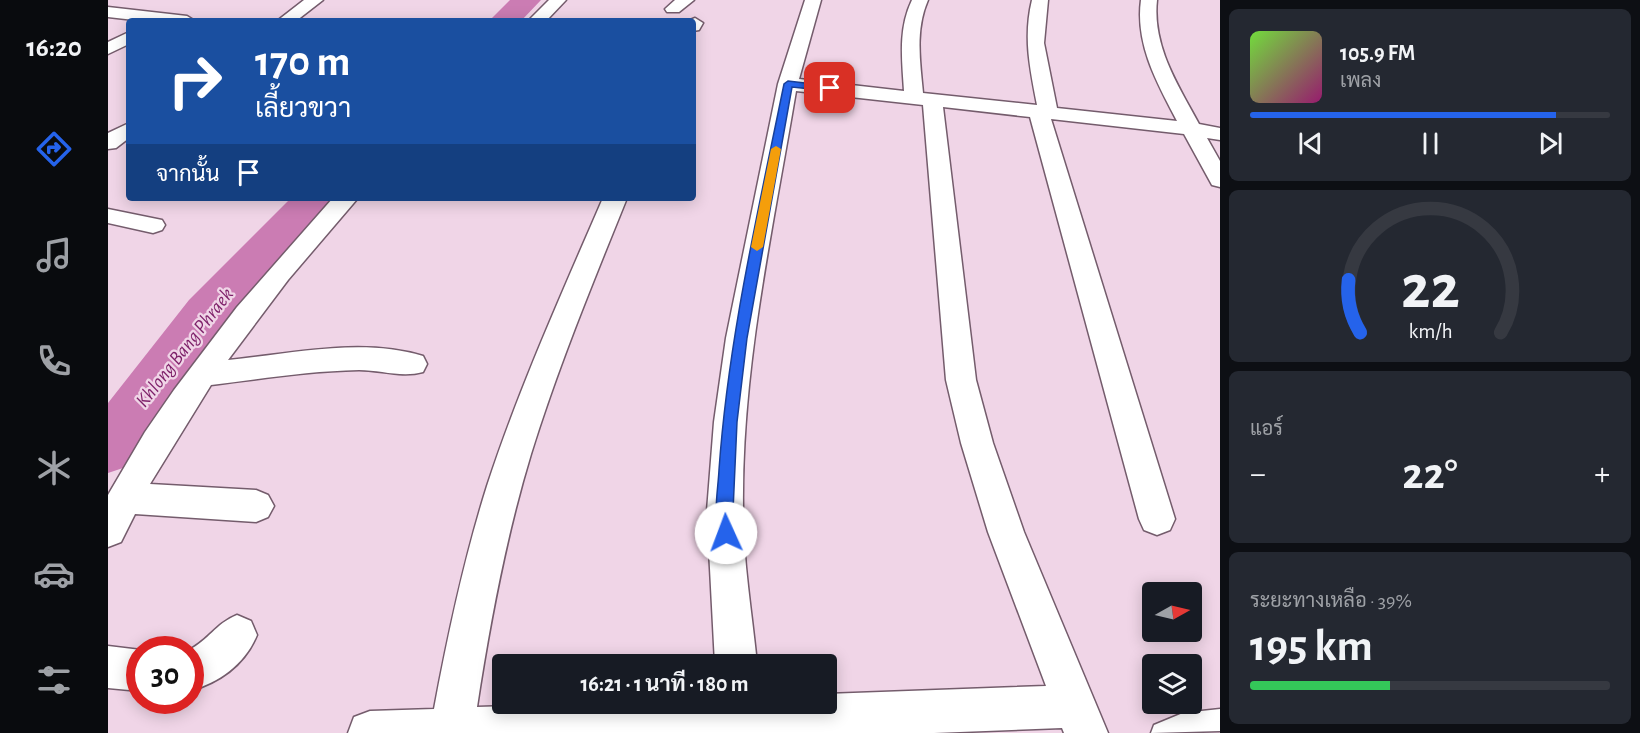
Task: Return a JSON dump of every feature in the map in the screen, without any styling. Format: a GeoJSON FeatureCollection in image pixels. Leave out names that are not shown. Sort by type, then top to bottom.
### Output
{"type":"FeatureCollection","features":[{"type":"Feature","properties":{"kind":"street"},"geometry":{"type":"LineString","coordinates":[[289,18],[315,0]]}},
{"type":"Feature","properties":{"kind":"street"},"geometry":{"type":"LineString","coordinates":[[539,18],[558,0]]}},
{"type":"Feature","properties":{"kind":"street"},"geometry":{"type":"LineString","coordinates":[[735,654],[725,511],[730,422],[740,338],[788,84],[813,0]]}},
{"type":"Feature","properties":{"kind":"street"},"geometry":{"type":"LineString","coordinates":[[370,733],[451,732],[742,719],[1080,719],[1006,532],[977,443],[961,380],[923,98],[911,52],[912,18],[920,0]]}},
{"type":"Feature","properties":{"kind":"street"},"geometry":{"type":"LineString","coordinates":[[1040,0],[1034,21],[1033,38],[1043,112],[1158,519]]}},
{"type":"Feature","properties":{"kind":"street"},"geometry":{"type":"LineString","coordinates":[[1149,0],[1146,15],[1148,34],[1176,100],[1220,180]]}},
{"type":"Feature","properties":{"kind":"street"},"geometry":{"type":"LineString","coordinates":[[108,12],[146,18]]}},
{"type":"Feature","properties":{"kind":"street"},"geometry":{"type":"LineString","coordinates":[[167,18],[186,13]]}},
{"type":"Feature","properties":{"kind":"street"},"geometry":{"type":"LineString","coordinates":[[108,49],[126,39]]}},
{"type":"Feature","properties":{"kind":"street"},"geometry":{"type":"LineString","coordinates":[[788,84],[1220,134]]}},
{"type":"Feature","properties":{"kind":"street"},"geometry":{"type":"LineString","coordinates":[[108,143],[126,131]]}},
{"type":"Feature","properties":{"kind":"street"},"geometry":{"type":"LineString","coordinates":[[108,530],[150,455],[204,374],[285,268],[343,201]]}},
{"type":"Feature","properties":{"kind":"street"},"geometry":{"type":"LineString","coordinates":[[451,732],[480,581],[515,454],[568,311],[614,201]]}},
{"type":"Feature","properties":{"kind":"street"},"geometry":{"type":"LineString","coordinates":[[108,216],[153,225]]}},
{"type":"Feature","properties":{"kind":"street"},"geometry":{"type":"LineString","coordinates":[[204,374],[361,359],[412,364]]}},
{"type":"Feature","properties":{"kind":"street"},"geometry":{"type":"LineString","coordinates":[[124,498],[256,506]]}},
{"type":"Feature","properties":{"kind":"street"},"geometry":{"type":"LineString","coordinates":[[204,664],[218,656],[237,635]]}},
{"type":"Feature","properties":{"kind":"street"},"geometry":{"type":"LineString","coordinates":[[108,667],[126,669]]}},
{"type":"Feature","properties":{"kind":"lane"},"geometry":{"type":"LineString","coordinates":[[1162,733],[1177,725],[1220,720]]}},
{"type":"Feature","properties":{"kind":"waterway","name":"Khlong Bang Phraek"},"geometry":{"type":"LineString","coordinates":[[507,18],[527,0]]}},
{"type":"Feature","properties":{"kind":"waterway","name":"Khlong Bang Phraek"},"geometry":{"type":"LineString","coordinates":[[108,448],[207,312],[312,201]]}},
{"type":"Feature","properties":{"kind":"slow traffic"},"geometry":{"type":"LineString","coordinates":[[757,247],[776,149]]}},
{"type":"Feature","properties":{"kind":"route"},"geometry":{"type":"LineString","coordinates":[[726,533],[730,422],[740,338],[788,84],[830,88]]}}]}
